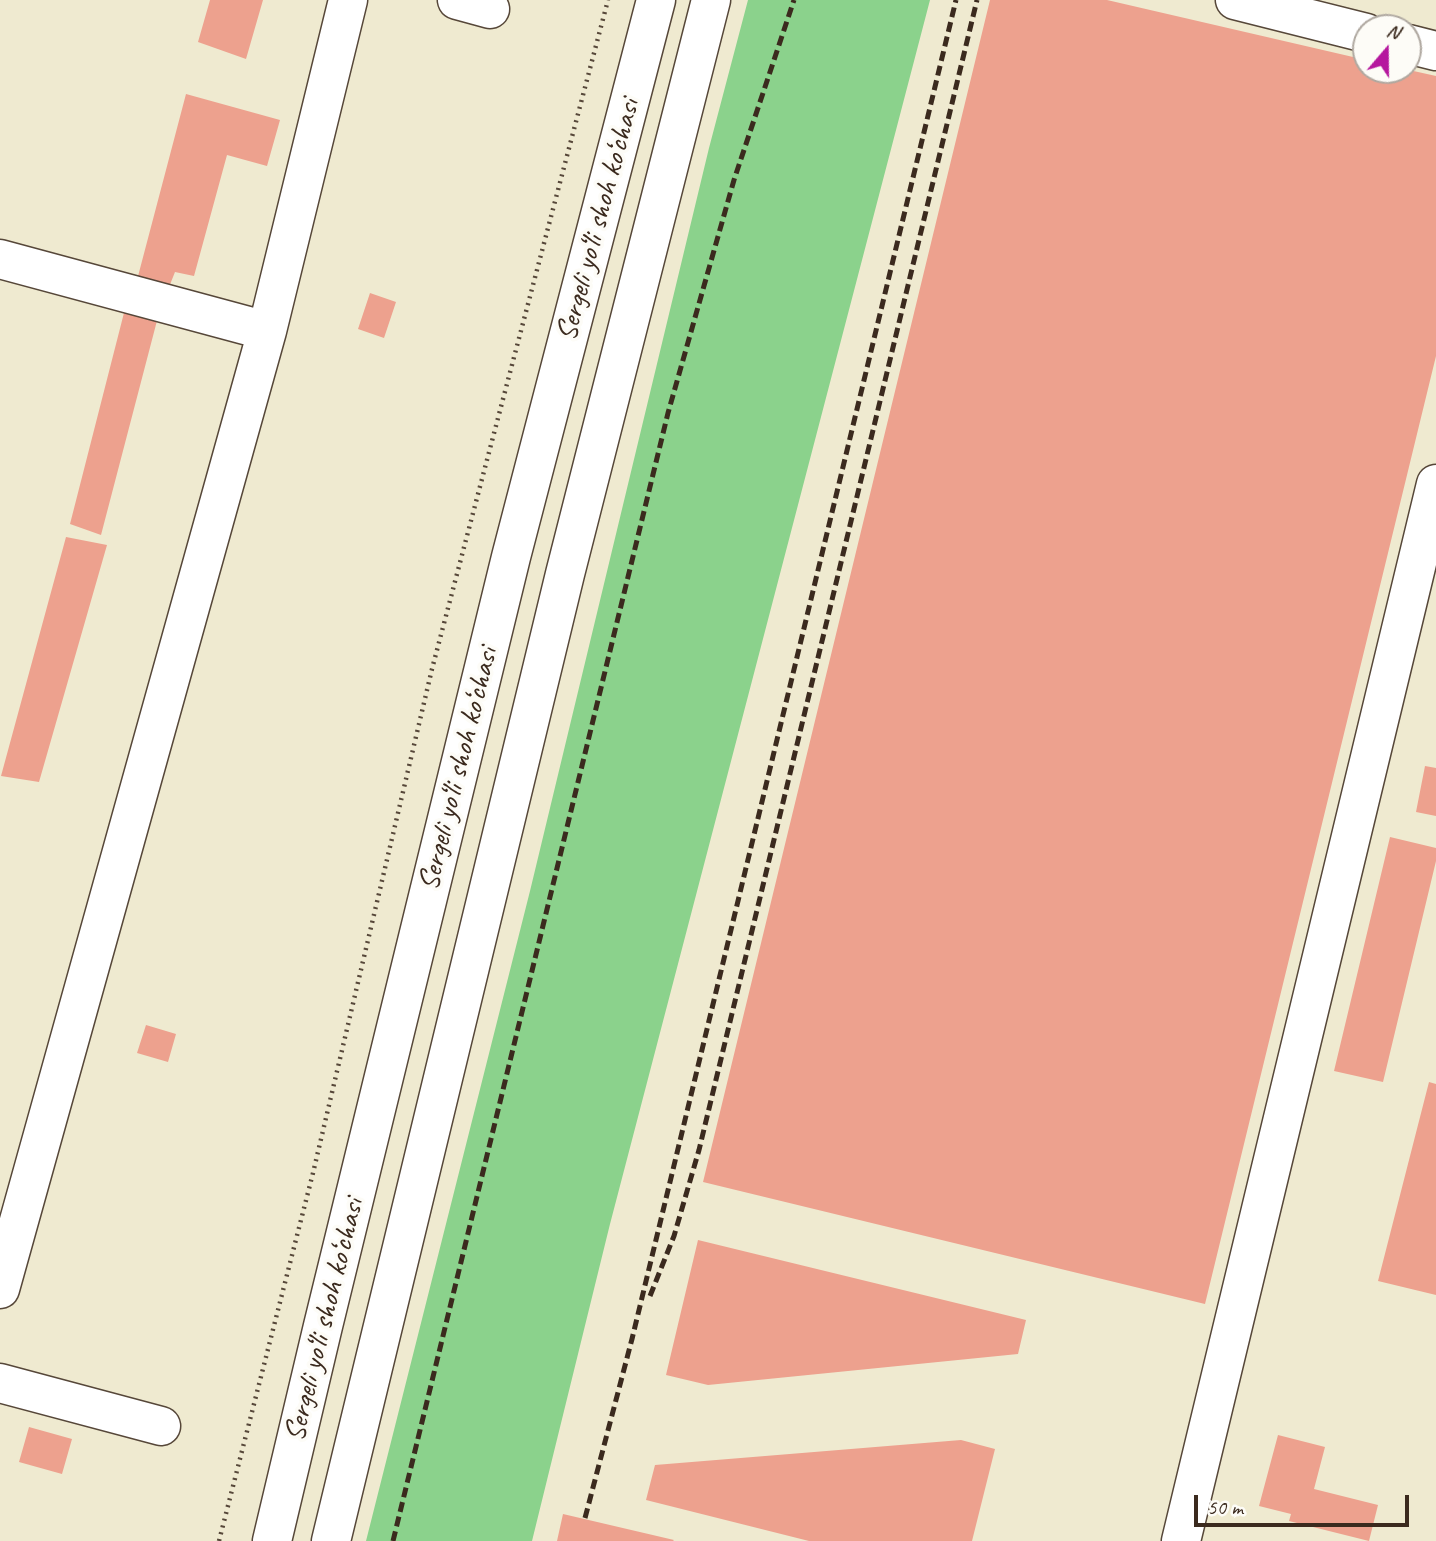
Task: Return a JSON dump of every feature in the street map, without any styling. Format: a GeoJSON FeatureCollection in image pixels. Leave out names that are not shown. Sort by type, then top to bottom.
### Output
{"type":"FeatureCollection","features":[{"type":"Feature","properties":{"kind":"main road"},"geometry":{"type":"LineString","coordinates":[[0,1289],[267,331],[348,0]]}},
{"type":"Feature","properties":{"kind":"main road","name":"Sergeli yo‘li shoh ko‘chasi"},"geometry":{"type":"LineString","coordinates":[[272,1541],[511,557],[656,0]]}},
{"type":"Feature","properties":{"kind":"main road","name":"Sergeli yo‘li shoh ko‘chasi"},"geometry":{"type":"LineString","coordinates":[[331,1541],[559,601],[711,0]]}},
{"type":"Feature","properties":{"kind":"main road"},"geometry":{"type":"LineString","coordinates":[[1235,0],[1352,29]]}},
{"type":"Feature","properties":{"kind":"main road"},"geometry":{"type":"LineString","coordinates":[[0,258],[267,331]]}},
{"type":"Feature","properties":{"kind":"main road"},"geometry":{"type":"LineString","coordinates":[[1181,1541],[1436,484]]}},
{"type":"Feature","properties":{"kind":"main road"},"geometry":{"type":"LineString","coordinates":[[0,1383],[161,1426]]}},
{"type":"Feature","properties":{"kind":"path"},"geometry":{"type":"LineString","coordinates":[[219,1541],[313,1173],[432,669],[608,0]]}},
{"type":"Feature","properties":{"kind":"green space"},"geometry":{"type":"Polygon","coordinates":[[[748,0],[930,0],[610,1224],[532,1541],[366,1541],[530,891],[709,148],[748,0]]]}},
{"type":"Feature","properties":{"kind":"building"},"geometry":{"type":"Polygon","coordinates":[[[210,0],[263,0],[246,59],[198,42],[210,0]]]}},
{"type":"Feature","properties":{"kind":"building"},"geometry":{"type":"Polygon","coordinates":[[[990,0],[1107,0],[1352,57],[1352,84],[1422,84],[1422,73],[1436,76],[1436,356],[1205,1304],[703,1182],[990,0]]]}},
{"type":"Feature","properties":{"kind":"building"},"geometry":{"type":"Polygon","coordinates":[[[186,94],[280,120],[267,166],[227,155],[194,276],[175,272],[169,287],[137,280],[186,94]]]}},
{"type":"Feature","properties":{"kind":"building"},"geometry":{"type":"Polygon","coordinates":[[[370,293],[396,302],[384,338],[358,329],[370,293]]]}},
{"type":"Feature","properties":{"kind":"building"},"geometry":{"type":"Polygon","coordinates":[[[126,305],[159,313],[101,535],[70,524],[126,305]]]}},
{"type":"Feature","properties":{"kind":"building"},"geometry":{"type":"Polygon","coordinates":[[[66,537],[107,545],[39,782],[1,776],[66,537]]]}},
{"type":"Feature","properties":{"kind":"building"},"geometry":{"type":"Polygon","coordinates":[[[1425,766],[1436,768],[1436,816],[1416,812],[1425,766]]]}},
{"type":"Feature","properties":{"kind":"building"},"geometry":{"type":"Polygon","coordinates":[[[1390,837],[1436,848],[1436,861],[1383,1082],[1334,1071],[1390,837]]]}},
{"type":"Feature","properties":{"kind":"building"},"geometry":{"type":"Polygon","coordinates":[[[146,1025],[176,1034],[168,1062],[137,1053],[146,1025]]]}},
{"type":"Feature","properties":{"kind":"building"},"geometry":{"type":"Polygon","coordinates":[[[1429,1082],[1436,1084],[1436,1295],[1378,1281],[1429,1082]]]}},
{"type":"Feature","properties":{"kind":"building"},"geometry":{"type":"Polygon","coordinates":[[[698,1240],[1026,1320],[1018,1354],[708,1385],[666,1375],[698,1240]]]}},
{"type":"Feature","properties":{"kind":"building"},"geometry":{"type":"Polygon","coordinates":[[[29,1427],[72,1439],[62,1474],[19,1462],[29,1427]]]}},
{"type":"Feature","properties":{"kind":"building"},"geometry":{"type":"Polygon","coordinates":[[[1278,1435],[1325,1447],[1314,1489],[1378,1505],[1369,1541],[1289,1521],[1291,1514],[1259,1506],[1278,1435]]]}},
{"type":"Feature","properties":{"kind":"building"},"geometry":{"type":"Polygon","coordinates":[[[961,1440],[995,1449],[972,1541],[809,1541],[646,1500],[655,1465],[961,1440]]]}},
{"type":"Feature","properties":{"kind":"building"},"geometry":{"type":"Polygon","coordinates":[[[563,1514],[674,1540],[557,1541],[563,1514]]]}},
{"type":"Feature","properties":{"kind":"railway"},"geometry":{"type":"LineString","coordinates":[[393,1541],[668,413],[734,180],[794,0]]}},
{"type":"Feature","properties":{"kind":"railway"},"geometry":{"type":"LineString","coordinates":[[585,1518],[632,1339],[956,0]]}},
{"type":"Feature","properties":{"kind":"railway"},"geometry":{"type":"LineString","coordinates":[[650,1296],[674,1236],[699,1150],[977,0]]}}]}
